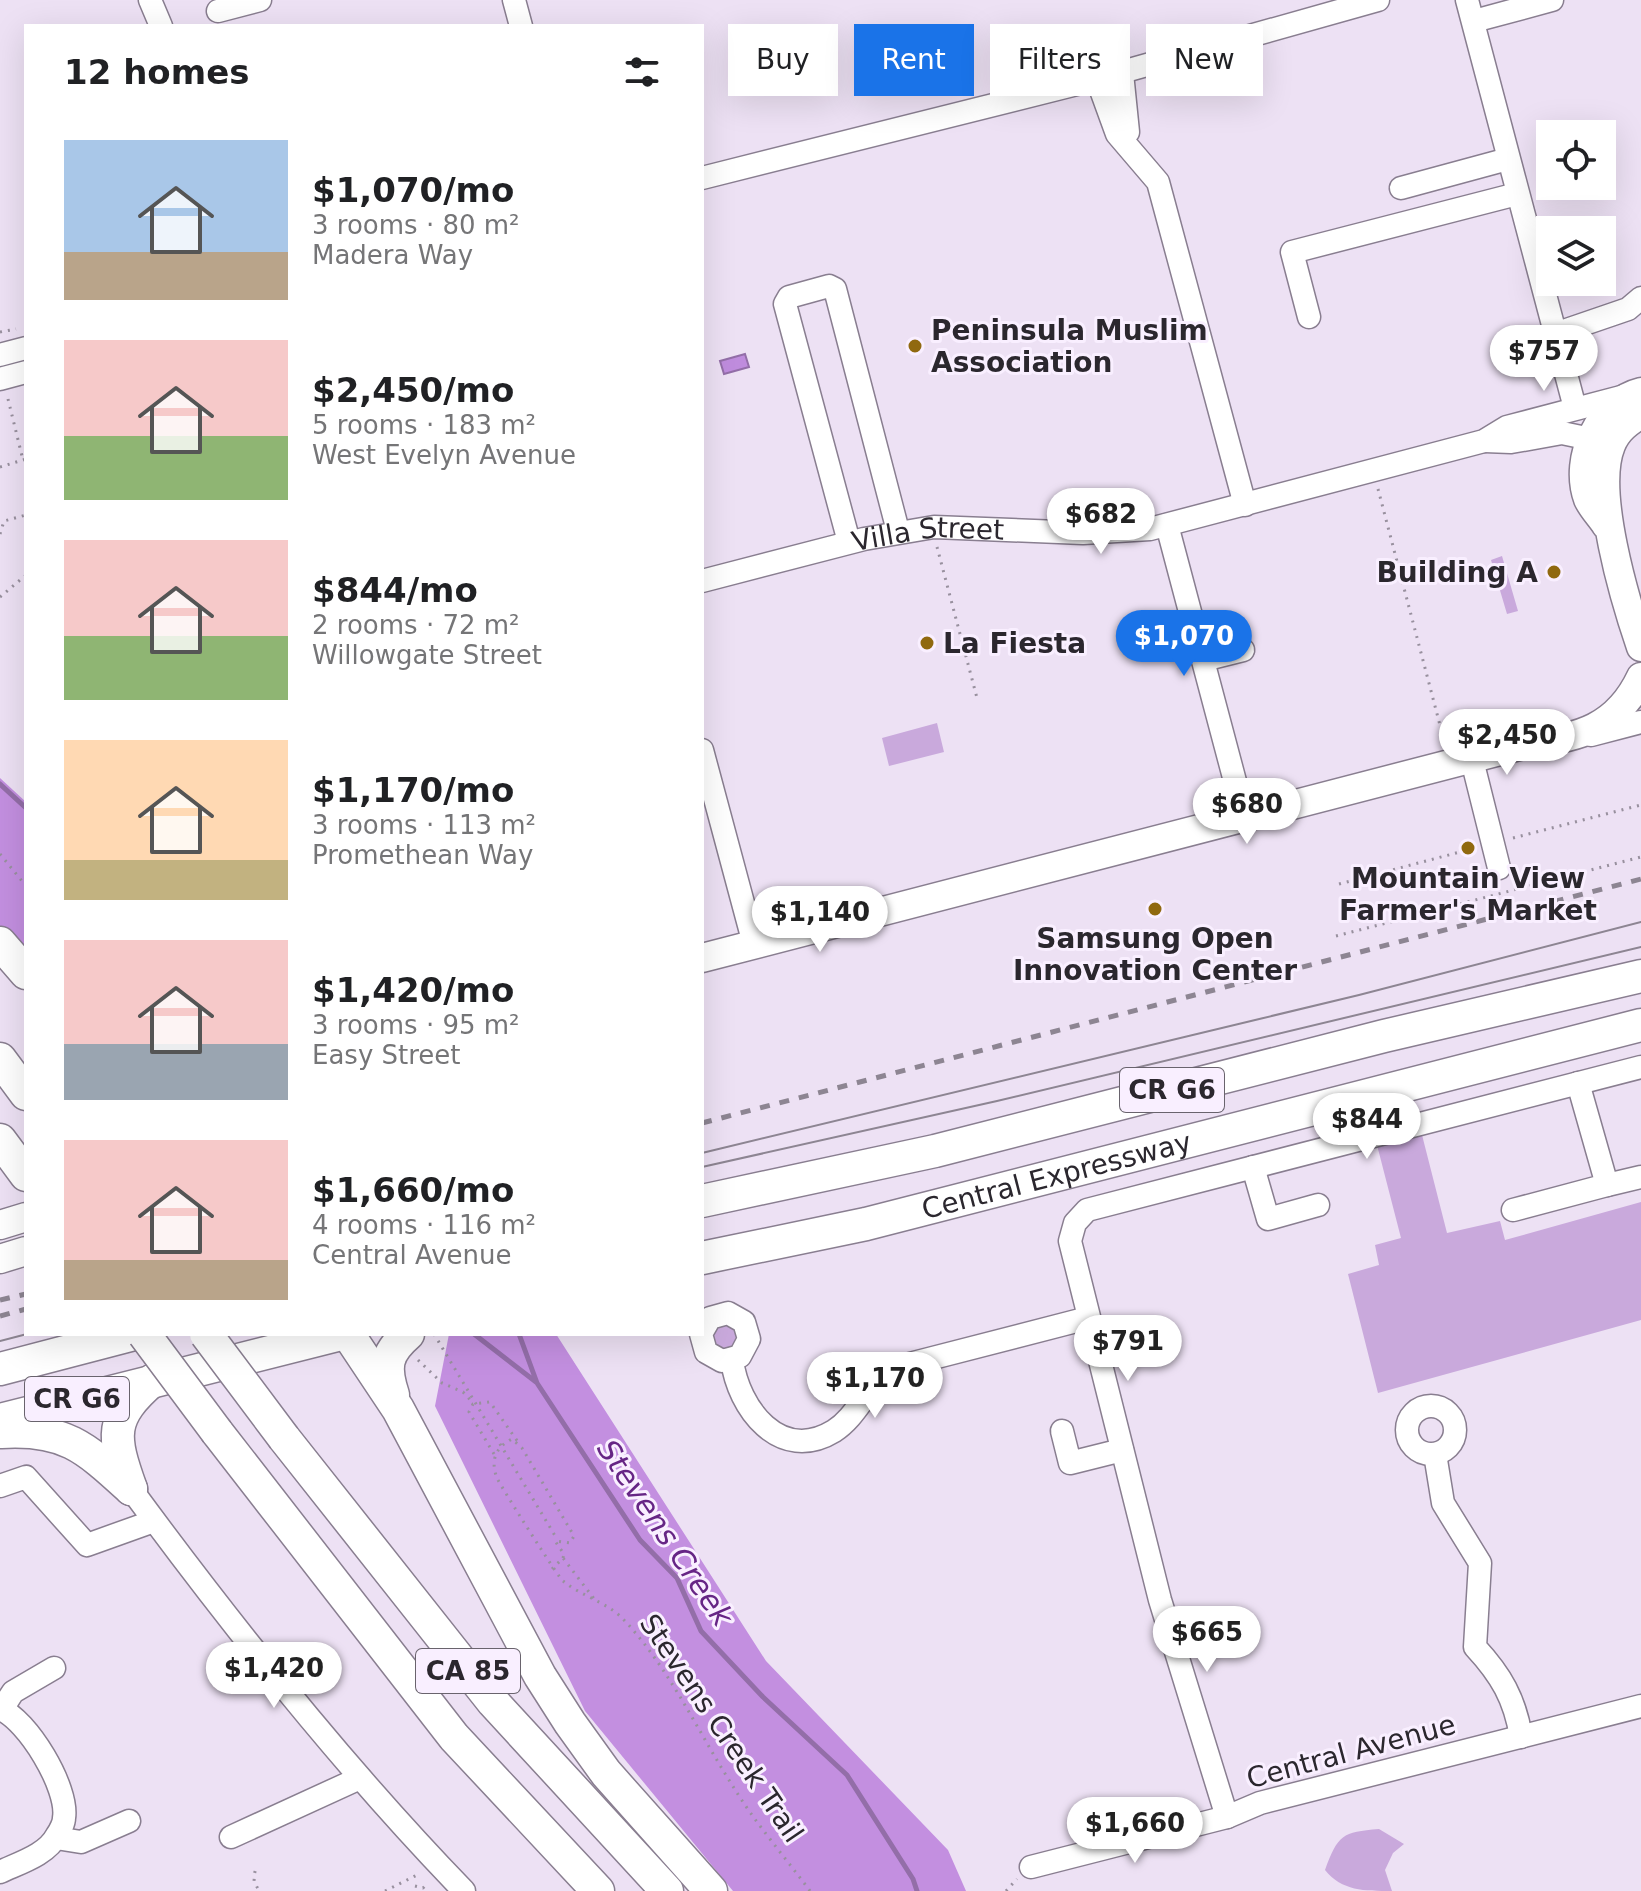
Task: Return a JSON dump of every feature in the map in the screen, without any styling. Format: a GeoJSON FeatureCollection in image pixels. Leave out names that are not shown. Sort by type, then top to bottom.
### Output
{"type":"FeatureCollection","features":[{"type":"Feature","properties":{"kind":"highway"},"geometry":{"type":"LineString","coordinates":[[0,943],[24,971]]}},
{"type":"Feature","properties":{"kind":"highway","name":"Central Expressway"},"geometry":{"type":"LineString","coordinates":[[704,1201],[921,1154],[1384,1036],[1641,976]]}},
{"type":"Feature","properties":{"kind":"highway","name":"Central Expressway"},"geometry":{"type":"LineString","coordinates":[[704,1258],[866,1224],[1641,1025]]}},
{"type":"Feature","properties":{"kind":"highway"},"geometry":{"type":"LineString","coordinates":[[0,1059],[24,1091]]}},
{"type":"Feature","properties":{"kind":"highway"},"geometry":{"type":"LineString","coordinates":[[0,1140],[24,1172]]}},
{"type":"Feature","properties":{"kind":"highway","name":"CR G6"},"geometry":{"type":"LineString","coordinates":[[0,1369],[126,1336]]}},
{"type":"Feature","properties":{"kind":"highway","name":"CA 85"},"geometry":{"type":"LineString","coordinates":[[145,1336],[454,1737],[598,1891]]}},
{"type":"Feature","properties":{"kind":"highway","name":"CA 85"},"geometry":{"type":"LineString","coordinates":[[208,1336],[284,1438],[493,1702],[667,1891]]}},
{"type":"Feature","properties":{"kind":"highway","name":"CR G6"},"geometry":{"type":"LineString","coordinates":[[0,1420],[333,1336]]}},
{"type":"Feature","properties":{"kind":"highway"},"geometry":{"type":"LineString","coordinates":[[349,1336],[398,1409],[540,1676],[606,1773],[711,1891]]}},
{"type":"Feature","properties":{"kind":"highway"},"geometry":{"type":"LineString","coordinates":[[398,1409],[387,1376],[386,1362],[400,1341]]}},
{"type":"Feature","properties":{"kind":"highway"},"geometry":{"type":"LineString","coordinates":[[131,1489],[116,1438],[120,1418],[129,1401],[154,1379]]}},
{"type":"Feature","properties":{"kind":"highway"},"geometry":{"type":"LineString","coordinates":[[0,1432],[36,1430],[63,1437],[85,1450],[131,1489]]}},
{"type":"Feature","properties":{"kind":"main road"},"geometry":{"type":"LineString","coordinates":[[1632,690],[1627,667],[1639,641],[1609,529],[1607,461],[1601,441],[1605,415],[1636,401]]}},
{"type":"Feature","properties":{"kind":"main road"},"geometry":{"type":"LineString","coordinates":[[704,957],[1527,744],[1574,738],[1601,724],[1632,690]]}},
{"type":"Feature","properties":{"kind":"main road"},"geometry":{"type":"LineString","coordinates":[[1527,744],[1632,690]]}},
{"type":"Feature","properties":{"kind":"main road"},"geometry":{"type":"LineString","coordinates":[[0,1225],[24,1218]]}},
{"type":"Feature","properties":{"kind":"main road"},"geometry":{"type":"LineString","coordinates":[[0,1259],[24,1252]]}},
{"type":"Feature","properties":{"kind":"street"},"geometry":{"type":"LineString","coordinates":[[150,0],[160,24]]}},
{"type":"Feature","properties":{"kind":"street"},"geometry":{"type":"LineString","coordinates":[[218,11],[260,0]]}},
{"type":"Feature","properties":{"kind":"street"},"geometry":{"type":"LineString","coordinates":[[1130,71],[1378,0]]}},
{"type":"Feature","properties":{"kind":"street"},"geometry":{"type":"LineString","coordinates":[[1552,0],[1470,10],[1575,408]]}},
{"type":"Feature","properties":{"kind":"street"},"geometry":{"type":"LineString","coordinates":[[704,177],[1029,96]]}},
{"type":"Feature","properties":{"kind":"street"},"geometry":{"type":"LineString","coordinates":[[1103,96],[1117,134],[1158,182],[1245,505]]}},
{"type":"Feature","properties":{"kind":"street"},"geometry":{"type":"LineString","coordinates":[[1123,96],[1123,118],[1132,148]]}},
{"type":"Feature","properties":{"kind":"street"},"geometry":{"type":"LineString","coordinates":[[1401,188],[1508,159]]}},
{"type":"Feature","properties":{"kind":"street"},"geometry":{"type":"LineString","coordinates":[[1309,317],[1292,252],[1517,194]]}},
{"type":"Feature","properties":{"kind":"street"},"geometry":{"type":"LineString","coordinates":[[849,542],[785,304],[789,297],[829,286],[835,289],[898,531]]}},
{"type":"Feature","properties":{"kind":"street"},"geometry":{"type":"LineString","coordinates":[[1555,334],[1628,309],[1641,298]]}},
{"type":"Feature","properties":{"kind":"street"},"geometry":{"type":"LineString","coordinates":[[0,355],[24,349]]}},
{"type":"Feature","properties":{"kind":"street"},"geometry":{"type":"LineString","coordinates":[[4,389],[24,374]]}},
{"type":"Feature","properties":{"kind":"street","name":"Villa Street"},"geometry":{"type":"LineString","coordinates":[[704,580],[898,531],[937,527],[1083,533],[1167,525],[1484,441],[1507,427],[1575,408],[1636,401]]}},
{"type":"Feature","properties":{"kind":"street","name":"Villa Street"},"geometry":{"type":"LineString","coordinates":[[1484,441],[1511,442],[1562,433],[1601,441]]}},
{"type":"Feature","properties":{"kind":"street"},"geometry":{"type":"LineString","coordinates":[[1167,525],[1245,819]]}},
{"type":"Feature","properties":{"kind":"street"},"geometry":{"type":"LineString","coordinates":[[1203,660],[1243,650]]}},
{"type":"Feature","properties":{"kind":"street"},"geometry":{"type":"LineString","coordinates":[[1574,738],[1641,722]]}},
{"type":"Feature","properties":{"kind":"street"},"geometry":{"type":"LineString","coordinates":[[704,757],[754,944]]}},
{"type":"Feature","properties":{"kind":"street"},"geometry":{"type":"LineString","coordinates":[[1472,760],[1499,868]]}},
{"type":"Feature","properties":{"kind":"street"},"geometry":{"type":"LineString","coordinates":[[1227,1817],[1160,1600],[1070,1241],[1075,1223],[1087,1210],[1641,1067]]}},
{"type":"Feature","properties":{"kind":"street"},"geometry":{"type":"LineString","coordinates":[[1578,1083],[1607,1185]]}},
{"type":"Feature","properties":{"kind":"street"},"geometry":{"type":"LineString","coordinates":[[1253,1167],[1268,1219],[1318,1205]]}},
{"type":"Feature","properties":{"kind":"street"},"geometry":{"type":"LineString","coordinates":[[1513,1210],[1641,1177]]}},
{"type":"Feature","properties":{"kind":"street"},"geometry":{"type":"LineString","coordinates":[[703,1336],[706,1352],[722,1361],[732,1360],[746,1349],[749,1339],[744,1322],[728,1313],[719,1314],[704,1325]]}},
{"type":"Feature","properties":{"kind":"street"},"geometry":{"type":"LineString","coordinates":[[732,1360],[734,1379],[752,1416],[767,1431],[788,1438],[810,1439],[833,1431],[851,1416],[879,1377],[894,1368],[1088,1318]]}},
{"type":"Feature","properties":{"kind":"street"},"geometry":{"type":"LineString","coordinates":[[1062,1431],[1070,1463],[1122,1450]]}},
{"type":"Feature","properties":{"kind":"street"},"geometry":{"type":"LineString","coordinates":[[1435,1454],[1446,1511],[1480,1563],[1475,1647],[1498,1672],[1508,1690],[1521,1737]]}},
{"type":"Feature","properties":{"kind":"street"},"geometry":{"type":"LineString","coordinates":[[0,1486],[26,1477],[87,1545],[154,1521]]}},
{"type":"Feature","properties":{"kind":"street"},"geometry":{"type":"LineString","coordinates":[[131,1489],[241,1633],[360,1778],[464,1891]]}},
{"type":"Feature","properties":{"kind":"street"},"geometry":{"type":"LineString","coordinates":[[0,1872],[33,1857],[56,1838],[65,1818],[62,1796],[31,1734],[18,1718],[1,1709],[13,1692],[54,1668]]}},
{"type":"Feature","properties":{"kind":"street","name":"Central Avenue"},"geometry":{"type":"LineString","coordinates":[[1031,1867],[1227,1817],[1260,1803],[1641,1706]]}},
{"type":"Feature","properties":{"kind":"street"},"geometry":{"type":"LineString","coordinates":[[231,1837],[360,1778]]}},
{"type":"Feature","properties":{"kind":"street"},"geometry":{"type":"LineString","coordinates":[[56,1838],[81,1842],[129,1821]]}},
{"type":"Feature","properties":{"kind":"path"},"geometry":{"type":"LineString","coordinates":[[0,332],[24,326]]}},
{"type":"Feature","properties":{"kind":"path"},"geometry":{"type":"LineString","coordinates":[[0,467],[24,460],[4,389]]}},
{"type":"Feature","properties":{"kind":"path"},"geometry":{"type":"LineString","coordinates":[[1381,468],[1378,491],[1441,729]]}},
{"type":"Feature","properties":{"kind":"path"},"geometry":{"type":"LineString","coordinates":[[0,534],[2,521],[24,516]]}},
{"type":"Feature","properties":{"kind":"path"},"geometry":{"type":"LineString","coordinates":[[937,527],[937,556],[977,698]]}},
{"type":"Feature","properties":{"kind":"path"},"geometry":{"type":"LineString","coordinates":[[0,597],[24,577]]}},
{"type":"Feature","properties":{"kind":"path"},"geometry":{"type":"LineString","coordinates":[[954,618],[961,617]]}},
{"type":"Feature","properties":{"kind":"path"},"geometry":{"type":"LineString","coordinates":[[0,854],[24,884]]}},
{"type":"Feature","properties":{"kind":"path"},"geometry":{"type":"LineString","coordinates":[[1336,936],[1641,857]]}},
{"type":"Feature","properties":{"kind":"path"},"geometry":{"type":"LineString","coordinates":[[435,1336],[557,1539],[563,1558],[597,1603]]}},
{"type":"Feature","properties":{"kind":"path"},"geometry":{"type":"LineString","coordinates":[[400,1341],[442,1383],[463,1392],[473,1404],[490,1402],[574,1536],[570,1543],[557,1539]]}},
{"type":"Feature","properties":{"kind":"path","name":"Stevens Creek Trail"},"geometry":{"type":"LineString","coordinates":[[473,1404],[469,1412],[494,1454],[497,1478],[535,1535],[552,1569],[562,1580],[623,1618],[679,1694],[735,1791],[810,1891]]}},
{"type":"Feature","properties":{"kind":"path"},"geometry":{"type":"LineString","coordinates":[[494,1454],[512,1439],[519,1444]]}},
{"type":"Feature","properties":{"kind":"path"},"geometry":{"type":"LineString","coordinates":[[552,1569],[563,1558]]}},
{"type":"Feature","properties":{"kind":"path"},"geometry":{"type":"LineString","coordinates":[[255,1871],[254,1881],[259,1891]]}},
{"type":"Feature","properties":{"kind":"path"},"geometry":{"type":"LineString","coordinates":[[385,1891],[418,1873],[436,1891]]}},
{"type":"Feature","properties":{"kind":"path"},"geometry":{"type":"LineString","coordinates":[[415,1886],[423,1888],[428,1883]]}},
{"type":"Feature","properties":{"kind":"shaded area"},"geometry":{"type":"Polygon","coordinates":[[[745,354],[749,367],[724,374],[720,361],[745,354]]]}},
{"type":"Feature","properties":{"kind":"shaded area"},"geometry":{"type":"Polygon","coordinates":[[[1502,556],[1518,611],[1507,614],[1491,560],[1502,556]]]}},
{"type":"Feature","properties":{"kind":"shaded area"},"geometry":{"type":"Polygon","coordinates":[[[937,723],[944,752],[889,766],[882,738],[937,723]]]}},
{"type":"Feature","properties":{"kind":"shaded area"},"geometry":{"type":"Polygon","coordinates":[[[0,778],[24,800],[24,955],[0,926],[0,778]]]}},
{"type":"Feature","properties":{"kind":"shaded area"},"geometry":{"type":"Polygon","coordinates":[[[1421,1131],[1447,1233],[1500,1221],[1505,1240],[1641,1202],[1641,1320],[1378,1393],[1348,1274],[1379,1265],[1375,1245],[1401,1238],[1377,1145],[1421,1131]]]}},
{"type":"Feature","properties":{"kind":"shaded area"},"geometry":{"type":"Polygon","coordinates":[[[725,1326],[733,1329],[736,1337],[733,1345],[725,1348],[717,1345],[714,1337],[717,1329],[725,1326]]]}},
{"type":"Feature","properties":{"kind":"shaded area"},"geometry":{"type":"Polygon","coordinates":[[[449,1336],[557,1336],[766,1661],[948,1850],[966,1891],[733,1891],[585,1711],[435,1406],[449,1336]]]}},
{"type":"Feature","properties":{"kind":"shaded area"},"geometry":{"type":"Polygon","coordinates":[[[1379,1829],[1404,1844],[1393,1853],[1385,1870],[1392,1891],[1346,1886],[1325,1870],[1334,1849],[1343,1838],[1357,1832],[1379,1829]]]}},
{"type":"Feature","properties":{"kind":"waterway","name":"Stevens Creek"},"geometry":{"type":"LineString","coordinates":[[0,784],[24,806]]}},
{"type":"Feature","properties":{"kind":"waterway"},"geometry":{"type":"LineString","coordinates":[[477,1336],[536,1382]]}},
{"type":"Feature","properties":{"kind":"waterway","name":"Stevens Creek"},"geometry":{"type":"LineString","coordinates":[[520,1336],[537,1383],[640,1540],[677,1578],[701,1631],[763,1697],[847,1775],[913,1879],[917,1891]]}},
{"type":"Feature","properties":{"kind":"tram line"},"geometry":{"type":"LineString","coordinates":[[704,1153],[1359,995],[1641,922]]}},
{"type":"Feature","properties":{"kind":"tram line"},"geometry":{"type":"LineString","coordinates":[[704,1167],[997,1101],[1641,947]]}},
{"type":"Feature","properties":{"kind":"tram line"},"geometry":{"type":"LineString","coordinates":[[0,1341],[24,1335]]}},
{"type":"Feature","properties":{"kind":"railway"},"geometry":{"type":"LineString","coordinates":[[704,1122],[1641,879]]}},
{"type":"Feature","properties":{"kind":"railway"},"geometry":{"type":"LineString","coordinates":[[0,1300],[24,1294]]}},
{"type":"Feature","properties":{"kind":"railway"},"geometry":{"type":"LineString","coordinates":[[0,1316],[24,1310]]}},
{"type":"Feature","properties":{"kind":"place","name":"Peninsula Muslim Association"},"geometry":{"type":"Point","coordinates":[915,346]}},
{"type":"Feature","properties":{"kind":"place","name":"Building A"},"geometry":{"type":"Point","coordinates":[1554,572]}},
{"type":"Feature","properties":{"kind":"place","name":"La Fiesta"},"geometry":{"type":"Point","coordinates":[927,643]}},
{"type":"Feature","properties":{"kind":"place","name":"Mountain View Farmer's Market"},"geometry":{"type":"Point","coordinates":[1468,848]}},
{"type":"Feature","properties":{"kind":"place","name":"Samsung Open Innovation Center"},"geometry":{"type":"Point","coordinates":[1155,909]}}]}
